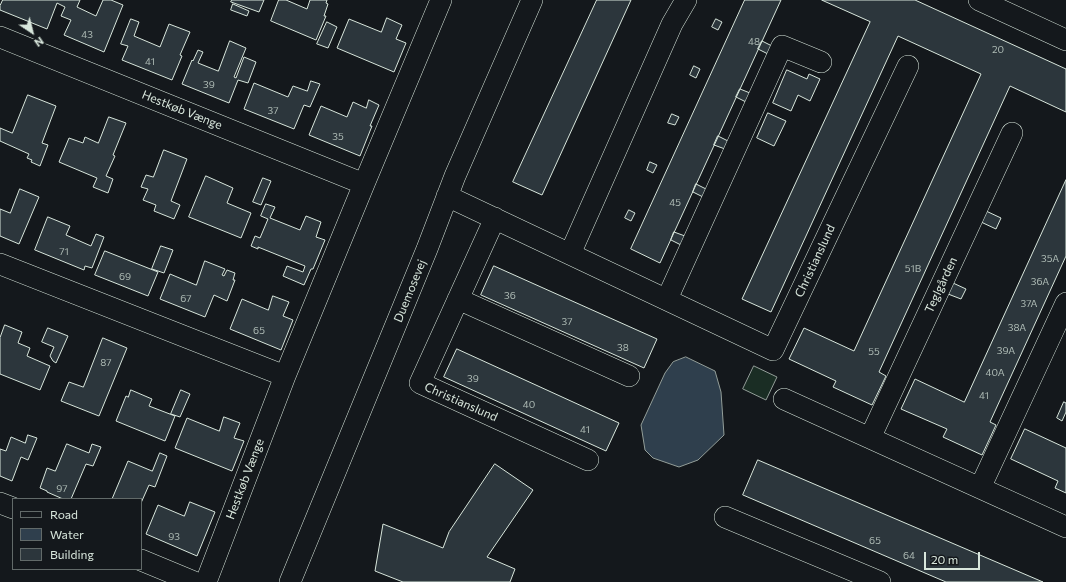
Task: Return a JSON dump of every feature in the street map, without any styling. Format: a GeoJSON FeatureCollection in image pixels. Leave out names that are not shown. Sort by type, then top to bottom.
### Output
{"type":"FeatureCollection","features":[{"type":"Feature","properties":{"kind":"street","name":"Hestkøb Vænge"},"geometry":{"type":"LineString","coordinates":[[206,582],[285,376],[441,0]]}},
{"type":"Feature","properties":{"kind":"street","name":"Duemosevej"},"geometry":{"type":"LineString","coordinates":[[290,582],[427,249],[447,196],[532,0]]}},
{"type":"Feature","properties":{"kind":"street"},"geometry":{"type":"LineString","coordinates":[[570,254],[672,24],[686,0]]}},
{"type":"Feature","properties":{"kind":"street"},"geometry":{"type":"LineString","coordinates":[[978,0],[1066,40]]}},
{"type":"Feature","properties":{"kind":"street","name":"Hestkøb Vænge"},"geometry":{"type":"LineString","coordinates":[[0,37],[364,184]]}},
{"type":"Feature","properties":{"kind":"street"},"geometry":{"type":"LineString","coordinates":[[666,299],[782,46],[821,62]]}},
{"type":"Feature","properties":{"kind":"street","name":"Christianslund"},"geometry":{"type":"LineString","coordinates":[[447,196],[773,350],[908,66]]}},
{"type":"Feature","properties":{"kind":"street","name":"Teglgården"},"geometry":{"type":"LineString","coordinates":[[870,438],[1012,133]]}},
{"type":"Feature","properties":{"kind":"street","name":"Christianslund"},"geometry":{"type":"LineString","coordinates":[[495,218],[420,383],[588,460]]}},
{"type":"Feature","properties":{"kind":"street"},"geometry":{"type":"LineString","coordinates":[[0,264],[285,376]]}},
{"type":"Feature","properties":{"kind":"street"},"geometry":{"type":"LineString","coordinates":[[458,299],[629,376]]}},
{"type":"Feature","properties":{"kind":"street"},"geometry":{"type":"LineString","coordinates":[[980,488],[1066,303]]}},
{"type":"Feature","properties":{"kind":"street"},"geometry":{"type":"LineString","coordinates":[[784,399],[1066,527]]}},
{"type":"Feature","properties":{"kind":"street"},"geometry":{"type":"LineString","coordinates":[[0,503],[12,508]]}},
{"type":"Feature","properties":{"kind":"street"},"geometry":{"type":"LineString","coordinates":[[725,517],[880,582]]}},
{"type":"Feature","properties":{"kind":"street"},"geometry":{"type":"LineString","coordinates":[[142,560],[194,582]]}},
{"type":"Feature","properties":{"kind":"green space"},"geometry":{"type":"Polygon","coordinates":[[[754,366],[777,377],[766,400],[743,389],[754,366]]]}},
{"type":"Feature","properties":{"kind":"water"},"geometry":{"type":"Polygon","coordinates":[[[686,357],[715,371],[721,392],[724,435],[698,460],[679,467],[653,458],[645,450],[641,425],[665,373],[673,362],[686,357]]]}},
{"type":"Feature","properties":{"kind":"building"},"geometry":{"type":"Polygon","coordinates":[[[3,0],[80,0],[77,7],[96,16],[103,0],[111,0],[123,5],[104,52],[64,35],[71,20],[61,16],[65,7],[57,3],[47,29],[0,10],[3,0]]]}},
{"type":"Feature","properties":{"kind":"building"},"geometry":{"type":"Polygon","coordinates":[[[232,0],[264,0],[259,12],[231,2],[232,0]]]}},
{"type":"Feature","properties":{"kind":"building"},"geometry":{"type":"Polygon","coordinates":[[[279,0],[286,0],[307,9],[310,0],[327,0],[326,3],[328,4],[324,16],[326,16],[316,40],[271,21],[279,0]]]}},
{"type":"Feature","properties":{"kind":"building"},"geometry":{"type":"Polygon","coordinates":[[[597,0],[631,0],[542,195],[513,182],[597,0]]]}},
{"type":"Feature","properties":{"kind":"building"},"geometry":{"type":"Polygon","coordinates":[[[745,0],[781,0],[660,263],[631,249],[745,0]]]}},
{"type":"Feature","properties":{"kind":"building"},"geometry":{"type":"Polygon","coordinates":[[[822,0],[915,0],[1066,69],[1066,112],[1010,86],[879,372],[886,376],[872,405],[833,387],[836,381],[789,359],[804,328],[854,351],[981,74],[898,36],[771,312],[742,299],[870,22],[822,0]]]}},
{"type":"Feature","properties":{"kind":"building"},"geometry":{"type":"Polygon","coordinates":[[[233,4],[249,11],[247,16],[231,10],[233,4]]]}},
{"type":"Feature","properties":{"kind":"building"},"geometry":{"type":"Polygon","coordinates":[[[387,18],[402,25],[396,39],[406,43],[394,72],[337,48],[349,19],[381,32],[387,18]]]}},
{"type":"Feature","properties":{"kind":"building"},"geometry":{"type":"Polygon","coordinates":[[[131,19],[139,22],[134,36],[160,47],[169,24],[190,32],[180,55],[182,56],[172,80],[122,60],[128,46],[121,44],[131,19]]]}},
{"type":"Feature","properties":{"kind":"building"},"geometry":{"type":"Polygon","coordinates":[[[716,19],[722,22],[718,30],[712,27],[716,19]]]}},
{"type":"Feature","properties":{"kind":"building"},"geometry":{"type":"Polygon","coordinates":[[[327,22],[337,27],[328,48],[317,44],[327,22]]]}},
{"type":"Feature","properties":{"kind":"building"},"geometry":{"type":"Polygon","coordinates":[[[230,41],[246,48],[234,77],[236,78],[244,57],[256,62],[248,83],[238,80],[229,103],[182,84],[198,50],[203,52],[198,63],[218,71],[230,41]]]}},
{"type":"Feature","properties":{"kind":"building"},"geometry":{"type":"Polygon","coordinates":[[[762,41],[772,46],[768,54],[758,49],[762,41]]]}},
{"type":"Feature","properties":{"kind":"building"},"geometry":{"type":"Polygon","coordinates":[[[694,66],[700,69],[696,78],[690,75],[694,66]]]}},
{"type":"Feature","properties":{"kind":"building"},"geometry":{"type":"Polygon","coordinates":[[[787,70],[807,79],[809,74],[820,79],[810,101],[798,95],[791,111],[773,103],[787,70]]]}},
{"type":"Feature","properties":{"kind":"building"},"geometry":{"type":"Polygon","coordinates":[[[311,81],[320,84],[310,107],[304,105],[294,129],[244,109],[254,83],[288,97],[293,86],[307,91],[311,81]]]}},
{"type":"Feature","properties":{"kind":"building"},"geometry":{"type":"Polygon","coordinates":[[[740,89],[750,93],[746,102],[736,97],[740,89]]]}},
{"type":"Feature","properties":{"kind":"building"},"geometry":{"type":"Polygon","coordinates":[[[28,95],[56,106],[42,143],[48,145],[40,166],[31,162],[32,160],[27,158],[29,154],[0,141],[0,128],[12,133],[28,95]]]}},
{"type":"Feature","properties":{"kind":"building"},"geometry":{"type":"Polygon","coordinates":[[[369,100],[379,105],[360,156],[309,135],[321,106],[347,117],[353,102],[366,108],[369,100]]]}},
{"type":"Feature","properties":{"kind":"building"},"geometry":{"type":"Polygon","coordinates":[[[768,113],[786,121],[774,146],[757,138],[768,113]]]}},
{"type":"Feature","properties":{"kind":"building"},"geometry":{"type":"Polygon","coordinates":[[[672,114],[679,117],[675,125],[668,123],[672,114]]]}},
{"type":"Feature","properties":{"kind":"building"},"geometry":{"type":"Polygon","coordinates":[[[109,117],[126,123],[113,155],[115,156],[106,176],[113,179],[108,193],[93,187],[97,178],[59,162],[69,138],[83,143],[85,137],[98,143],[109,117]]]}},
{"type":"Feature","properties":{"kind":"building"},"geometry":{"type":"Polygon","coordinates":[[[718,136],[728,141],[725,149],[714,145],[718,136]]]}},
{"type":"Feature","properties":{"kind":"building"},"geometry":{"type":"Polygon","coordinates":[[[164,150],[187,159],[171,201],[180,205],[174,219],[154,211],[156,205],[143,200],[148,189],[141,187],[146,175],[153,177],[164,150]]]}},
{"type":"Feature","properties":{"kind":"building"},"geometry":{"type":"Polygon","coordinates":[[[650,162],[657,165],[653,173],[647,170],[650,162]]]}},
{"type":"Feature","properties":{"kind":"building"},"geometry":{"type":"Polygon","coordinates":[[[206,176],[233,188],[227,203],[251,213],[241,238],[189,217],[206,176]]]}},
{"type":"Feature","properties":{"kind":"building"},"geometry":{"type":"Polygon","coordinates":[[[263,178],[271,181],[261,205],[253,202],[263,178]]]}},
{"type":"Feature","properties":{"kind":"building"},"geometry":{"type":"Polygon","coordinates":[[[1066,180],[1066,256],[990,422],[996,425],[982,455],[943,437],[947,429],[901,409],[915,379],[964,402],[1066,180]]]}},
{"type":"Feature","properties":{"kind":"building"},"geometry":{"type":"Polygon","coordinates":[[[696,184],[706,189],[703,197],[693,192],[696,184]]]}},
{"type":"Feature","properties":{"kind":"building"},"geometry":{"type":"Polygon","coordinates":[[[20,189],[39,197],[19,244],[0,236],[0,209],[10,213],[20,189]]]}},
{"type":"Feature","properties":{"kind":"building"},"geometry":{"type":"Polygon","coordinates":[[[266,204],[275,207],[270,218],[300,230],[306,216],[321,222],[316,237],[325,240],[313,269],[311,269],[304,285],[283,276],[287,266],[303,272],[305,266],[258,247],[258,249],[251,246],[255,236],[260,238],[268,219],[261,216],[266,204]]]}},
{"type":"Feature","properties":{"kind":"building"},"geometry":{"type":"Polygon","coordinates":[[[629,210],[635,213],[631,221],[625,218],[629,210]]]}},
{"type":"Feature","properties":{"kind":"building"},"geometry":{"type":"Polygon","coordinates":[[[986,211],[1001,218],[996,229],[981,222],[986,211]]]}},
{"type":"Feature","properties":{"kind":"building"},"geometry":{"type":"Polygon","coordinates":[[[48,217],[70,226],[66,235],[91,246],[96,234],[104,237],[92,268],[85,266],[84,270],[35,250],[48,217]]]}},
{"type":"Feature","properties":{"kind":"building"},"geometry":{"type":"Polygon","coordinates":[[[674,232],[685,236],[681,245],[671,240],[674,232]]]}},
{"type":"Feature","properties":{"kind":"building"},"geometry":{"type":"Polygon","coordinates":[[[161,246],[173,250],[164,273],[152,269],[161,246]]]}},
{"type":"Feature","properties":{"kind":"building"},"geometry":{"type":"Polygon","coordinates":[[[105,251],[158,272],[148,296],[95,275],[105,251]]]}},
{"type":"Feature","properties":{"kind":"building"},"geometry":{"type":"Polygon","coordinates":[[[205,261],[225,269],[222,275],[224,276],[227,270],[235,273],[233,280],[235,280],[227,301],[214,295],[205,317],[160,299],[170,274],[196,285],[205,261]]]}},
{"type":"Feature","properties":{"kind":"building"},"geometry":{"type":"Polygon","coordinates":[[[494,266],[657,339],[644,368],[481,295],[494,266]]]}},
{"type":"Feature","properties":{"kind":"building"},"geometry":{"type":"Polygon","coordinates":[[[953,283],[966,289],[961,299],[948,294],[953,283]]]}},
{"type":"Feature","properties":{"kind":"building"},"geometry":{"type":"Polygon","coordinates":[[[273,296],[289,302],[283,316],[293,320],[281,350],[230,329],[242,299],[268,310],[273,296]]]}},
{"type":"Feature","properties":{"kind":"building"},"geometry":{"type":"Polygon","coordinates":[[[5,325],[22,332],[18,343],[30,348],[27,356],[50,366],[40,390],[0,374],[0,338],[5,325]]]}},
{"type":"Feature","properties":{"kind":"building"},"geometry":{"type":"Polygon","coordinates":[[[48,328],[68,336],[56,363],[50,356],[54,347],[42,342],[48,328]]]}},
{"type":"Feature","properties":{"kind":"building"},"geometry":{"type":"Polygon","coordinates":[[[103,338],[127,348],[99,416],[61,401],[69,382],[83,387],[103,338]]]}},
{"type":"Feature","properties":{"kind":"building"},"geometry":{"type":"Polygon","coordinates":[[[457,349],[619,423],[606,451],[444,377],[457,349]]]}},
{"type":"Feature","properties":{"kind":"building"},"geometry":{"type":"Polygon","coordinates":[[[131,390],[152,399],[149,406],[175,416],[165,441],[116,421],[126,396],[128,397],[131,390]]]}},
{"type":"Feature","properties":{"kind":"building"},"geometry":{"type":"Polygon","coordinates":[[[181,390],[190,394],[180,417],[171,414],[181,390]]]}},
{"type":"Feature","properties":{"kind":"building"},"geometry":{"type":"Polygon","coordinates":[[[1064,402],[1066,403],[1066,412],[1062,421],[1057,418],[1064,402]]]}},
{"type":"Feature","properties":{"kind":"building"},"geometry":{"type":"Polygon","coordinates":[[[224,417],[240,423],[234,438],[244,441],[232,471],[175,448],[187,418],[219,431],[224,417]]]}},
{"type":"Feature","properties":{"kind":"building"},"geometry":{"type":"Polygon","coordinates":[[[1025,429],[1066,448],[1066,493],[1055,488],[1058,481],[1011,459],[1025,429]]]}},
{"type":"Feature","properties":{"kind":"building"},"geometry":{"type":"Polygon","coordinates":[[[28,435],[37,438],[28,460],[21,457],[12,481],[0,476],[0,449],[6,451],[11,437],[25,443],[28,435]]]}},
{"type":"Feature","properties":{"kind":"building"},"geometry":{"type":"Polygon","coordinates":[[[67,444],[89,453],[92,444],[101,447],[93,466],[86,464],[71,498],[61,498],[40,488],[47,468],[55,471],[67,444]]]}},
{"type":"Feature","properties":{"kind":"building"},"geometry":{"type":"Polygon","coordinates":[[[160,453],[167,456],[155,487],[149,485],[142,501],[142,498],[112,498],[128,461],[152,471],[160,453]]]}},
{"type":"Feature","properties":{"kind":"building"},"geometry":{"type":"Polygon","coordinates":[[[758,460],[1043,582],[946,582],[743,495],[758,460]]]}},
{"type":"Feature","properties":{"kind":"building"},"geometry":{"type":"Polygon","coordinates":[[[495,464],[533,490],[487,557],[515,569],[510,582],[403,582],[375,571],[383,524],[443,548],[449,532],[495,464]]]}},
{"type":"Feature","properties":{"kind":"building"},"geometry":{"type":"Polygon","coordinates":[[[190,502],[215,512],[197,556],[146,534],[158,505],[184,516],[190,502]]]}}]}
